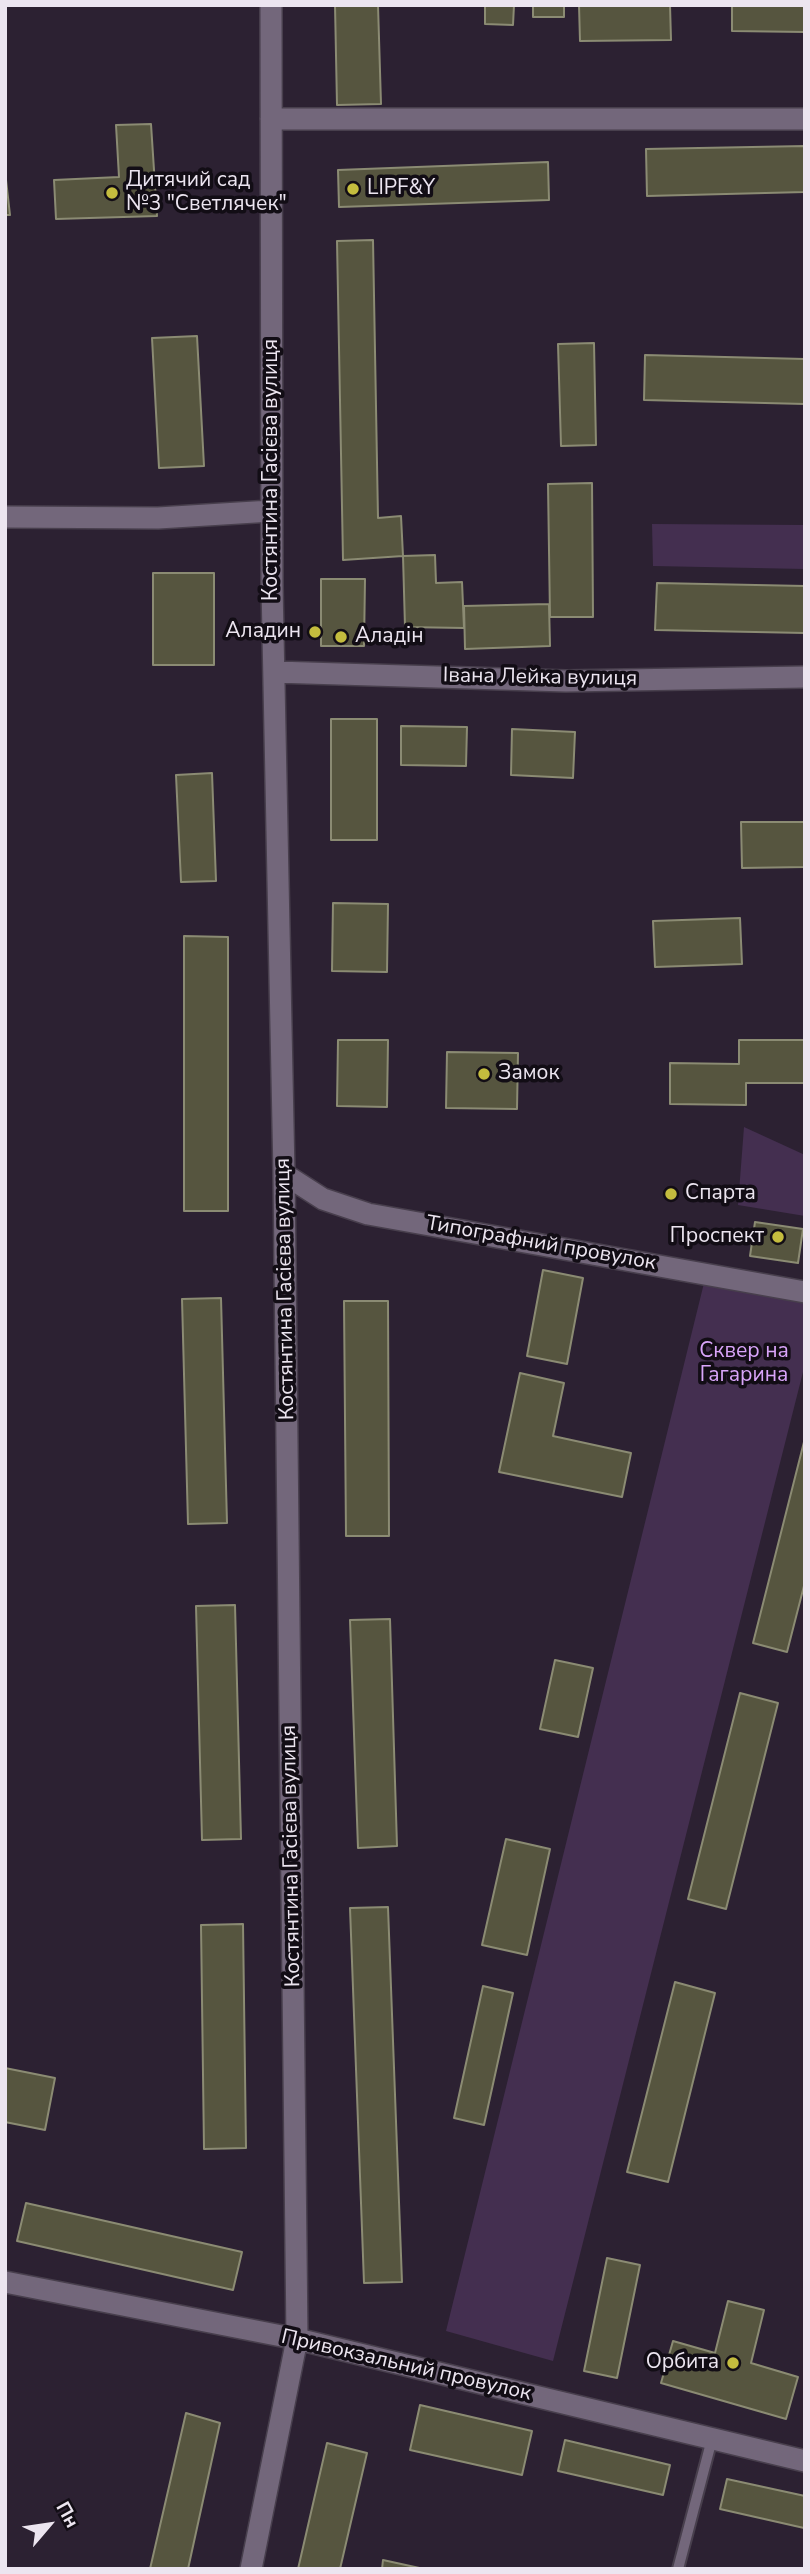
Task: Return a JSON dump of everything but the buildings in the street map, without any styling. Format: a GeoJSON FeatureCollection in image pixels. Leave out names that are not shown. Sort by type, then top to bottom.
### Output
{"type":"FeatureCollection","features":[{"type":"Feature","properties":{"kind":"street","name":"Костянтина Гасієва вулиця"},"geometry":{"type":"LineString","coordinates":[[251,2569],[297,2339],[284,1174],[271,511],[271,5]]}},
{"type":"Feature","properties":{"kind":"street"},"geometry":{"type":"LineString","coordinates":[[271,119],[805,119]]}},
{"type":"Feature","properties":{"kind":"street"},"geometry":{"type":"LineString","coordinates":[[5,517],[158,518],[271,511]]}},
{"type":"Feature","properties":{"kind":"street","name":"Івана Лейка вулиця"},"geometry":{"type":"LineString","coordinates":[[275,672],[566,681],[805,677]]}},
{"type":"Feature","properties":{"kind":"street","name":"Типографний провулок"},"geometry":{"type":"LineString","coordinates":[[284,1174],[323,1199],[368,1214],[805,1292]]}},
{"type":"Feature","properties":{"kind":"street","name":"Привокзальний провулок"},"geometry":{"type":"LineString","coordinates":[[5,2282],[297,2339],[805,2461]]}},
{"type":"Feature","properties":{"kind":"lane"},"geometry":{"type":"LineString","coordinates":[[678,2569],[712,2439]]}},
{"type":"Feature","properties":{"kind":"green space"},"geometry":{"type":"Polygon","coordinates":[[[652,524],[805,525],[805,569],[653,566],[652,524]]]}},
{"type":"Feature","properties":{"kind":"green space"},"geometry":{"type":"Polygon","coordinates":[[[744,1127],[805,1155],[805,1216],[738,1205],[744,1127]]]}},
{"type":"Feature","properties":{"kind":"green space","name":"Сквер на Гагарина"},"geometry":{"type":"Polygon","coordinates":[[[704,1283],[805,1297],[805,1364],[553,2361],[446,2331],[704,1283]]]}},
{"type":"Feature","properties":{"kind":"place","name":"LIPF&Y"},"geometry":{"type":"Point","coordinates":[353,189]}},
{"type":"Feature","properties":{"kind":"place","name":"Дитячий сад №3 \"Светлячек\""},"geometry":{"type":"Point","coordinates":[112,193]}},
{"type":"Feature","properties":{"kind":"place","name":"Аладин"},"geometry":{"type":"Point","coordinates":[315,632]}},
{"type":"Feature","properties":{"kind":"place","name":"Аладін"},"geometry":{"type":"Point","coordinates":[341,637]}},
{"type":"Feature","properties":{"kind":"place","name":"Замок"},"geometry":{"type":"Point","coordinates":[484,1074]}},
{"type":"Feature","properties":{"kind":"place","name":"Спарта"},"geometry":{"type":"Point","coordinates":[671,1194]}},
{"type":"Feature","properties":{"kind":"place","name":"Проспект"},"geometry":{"type":"Point","coordinates":[778,1237]}},
{"type":"Feature","properties":{"kind":"place","name":"Орбита"},"geometry":{"type":"Point","coordinates":[733,2363]}}]}
